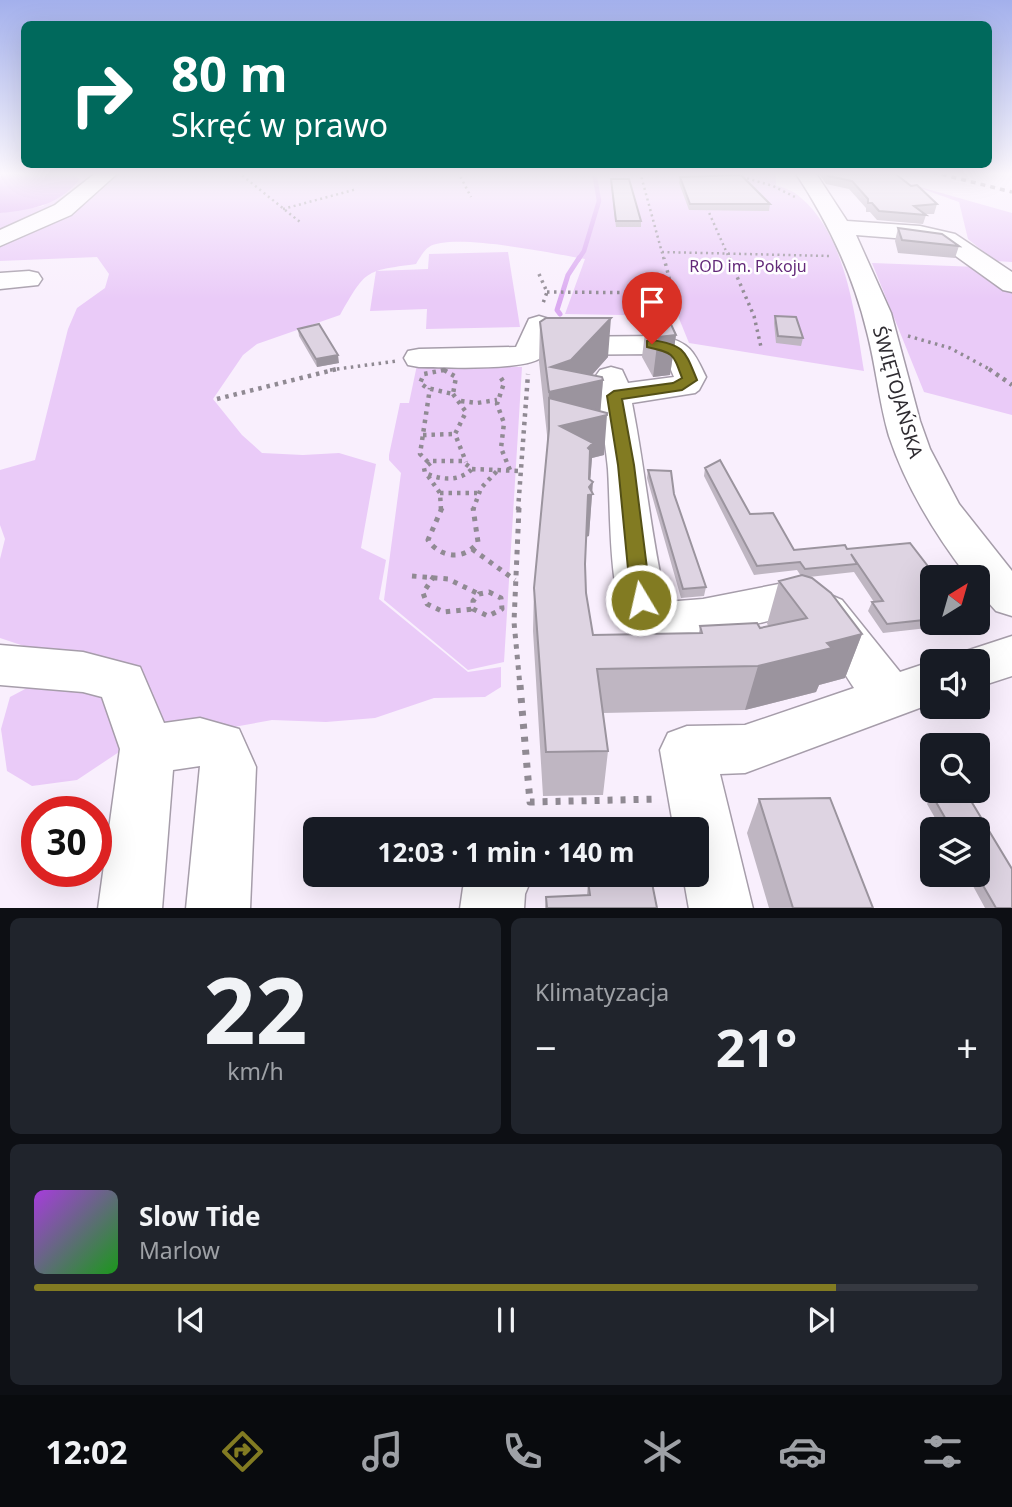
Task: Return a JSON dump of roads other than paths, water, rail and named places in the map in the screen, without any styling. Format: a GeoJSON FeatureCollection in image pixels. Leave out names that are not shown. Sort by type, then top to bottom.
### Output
{"type":"FeatureCollection","features":[{"type":"Feature","properties":{"kind":"street"},"geometry":{"type":"LineString","coordinates":[[0,239],[53,214]]}},
{"type":"Feature","properties":{"kind":"street","name":"ŚWIĘTOJAŃSKA"},"geometry":{"type":"LineString","coordinates":[[820,214],[867,284],[883,332],[911,446],[926,482],[952,526],[990,577],[1012,599]]}},
{"type":"Feature","properties":{"kind":"street"},"geometry":{"type":"LineString","coordinates":[[836,242],[920,233],[947,239],[1012,284]]}},
{"type":"Feature","properties":{"kind":"street"},"geometry":{"type":"LineString","coordinates":[[0,281],[29,279]]}},
{"type":"Feature","properties":{"kind":"street"},"geometry":{"type":"LineString","coordinates":[[419,358],[509,358],[537,328],[662,345],[679,353],[690,377],[688,383],[683,386],[612,386],[626,465],[636,567],[647,622],[703,617],[789,599],[805,601],[826,612],[911,689],[745,749],[687,751],[689,817]]}},
{"type":"Feature","properties":{"kind":"street"},"geometry":{"type":"LineString","coordinates":[[990,663],[1012,656]]}},
{"type":"Feature","properties":{"kind":"street"},"geometry":{"type":"LineString","coordinates":[[0,665],[83,672],[122,682],[147,749],[130,908]]}},
{"type":"Feature","properties":{"kind":"street"},"geometry":{"type":"LineString","coordinates":[[147,749],[200,743],[220,746],[228,767],[218,908]]}},
{"type":"Feature","properties":{"kind":"street"},"geometry":{"type":"LineString","coordinates":[[709,878],[721,908]]}},
{"type":"Feature","properties":{"kind":"street"},"geometry":{"type":"LineString","coordinates":[[492,908],[495,887]]}},
{"type":"Feature","properties":{"kind":"waterway"},"geometry":{"type":"LineString","coordinates":[[578,260],[584,251],[595,214]]}},
{"type":"Feature","properties":{"kind":"waterway"},"geometry":{"type":"LineString","coordinates":[[560,314],[557,310],[568,275],[579,258]]}},
{"type":"Feature","properties":{"kind":"park label","name":"ROD im. Pokoju"},"geometry":{"type":"Point","coordinates":[748,266]}}]}
